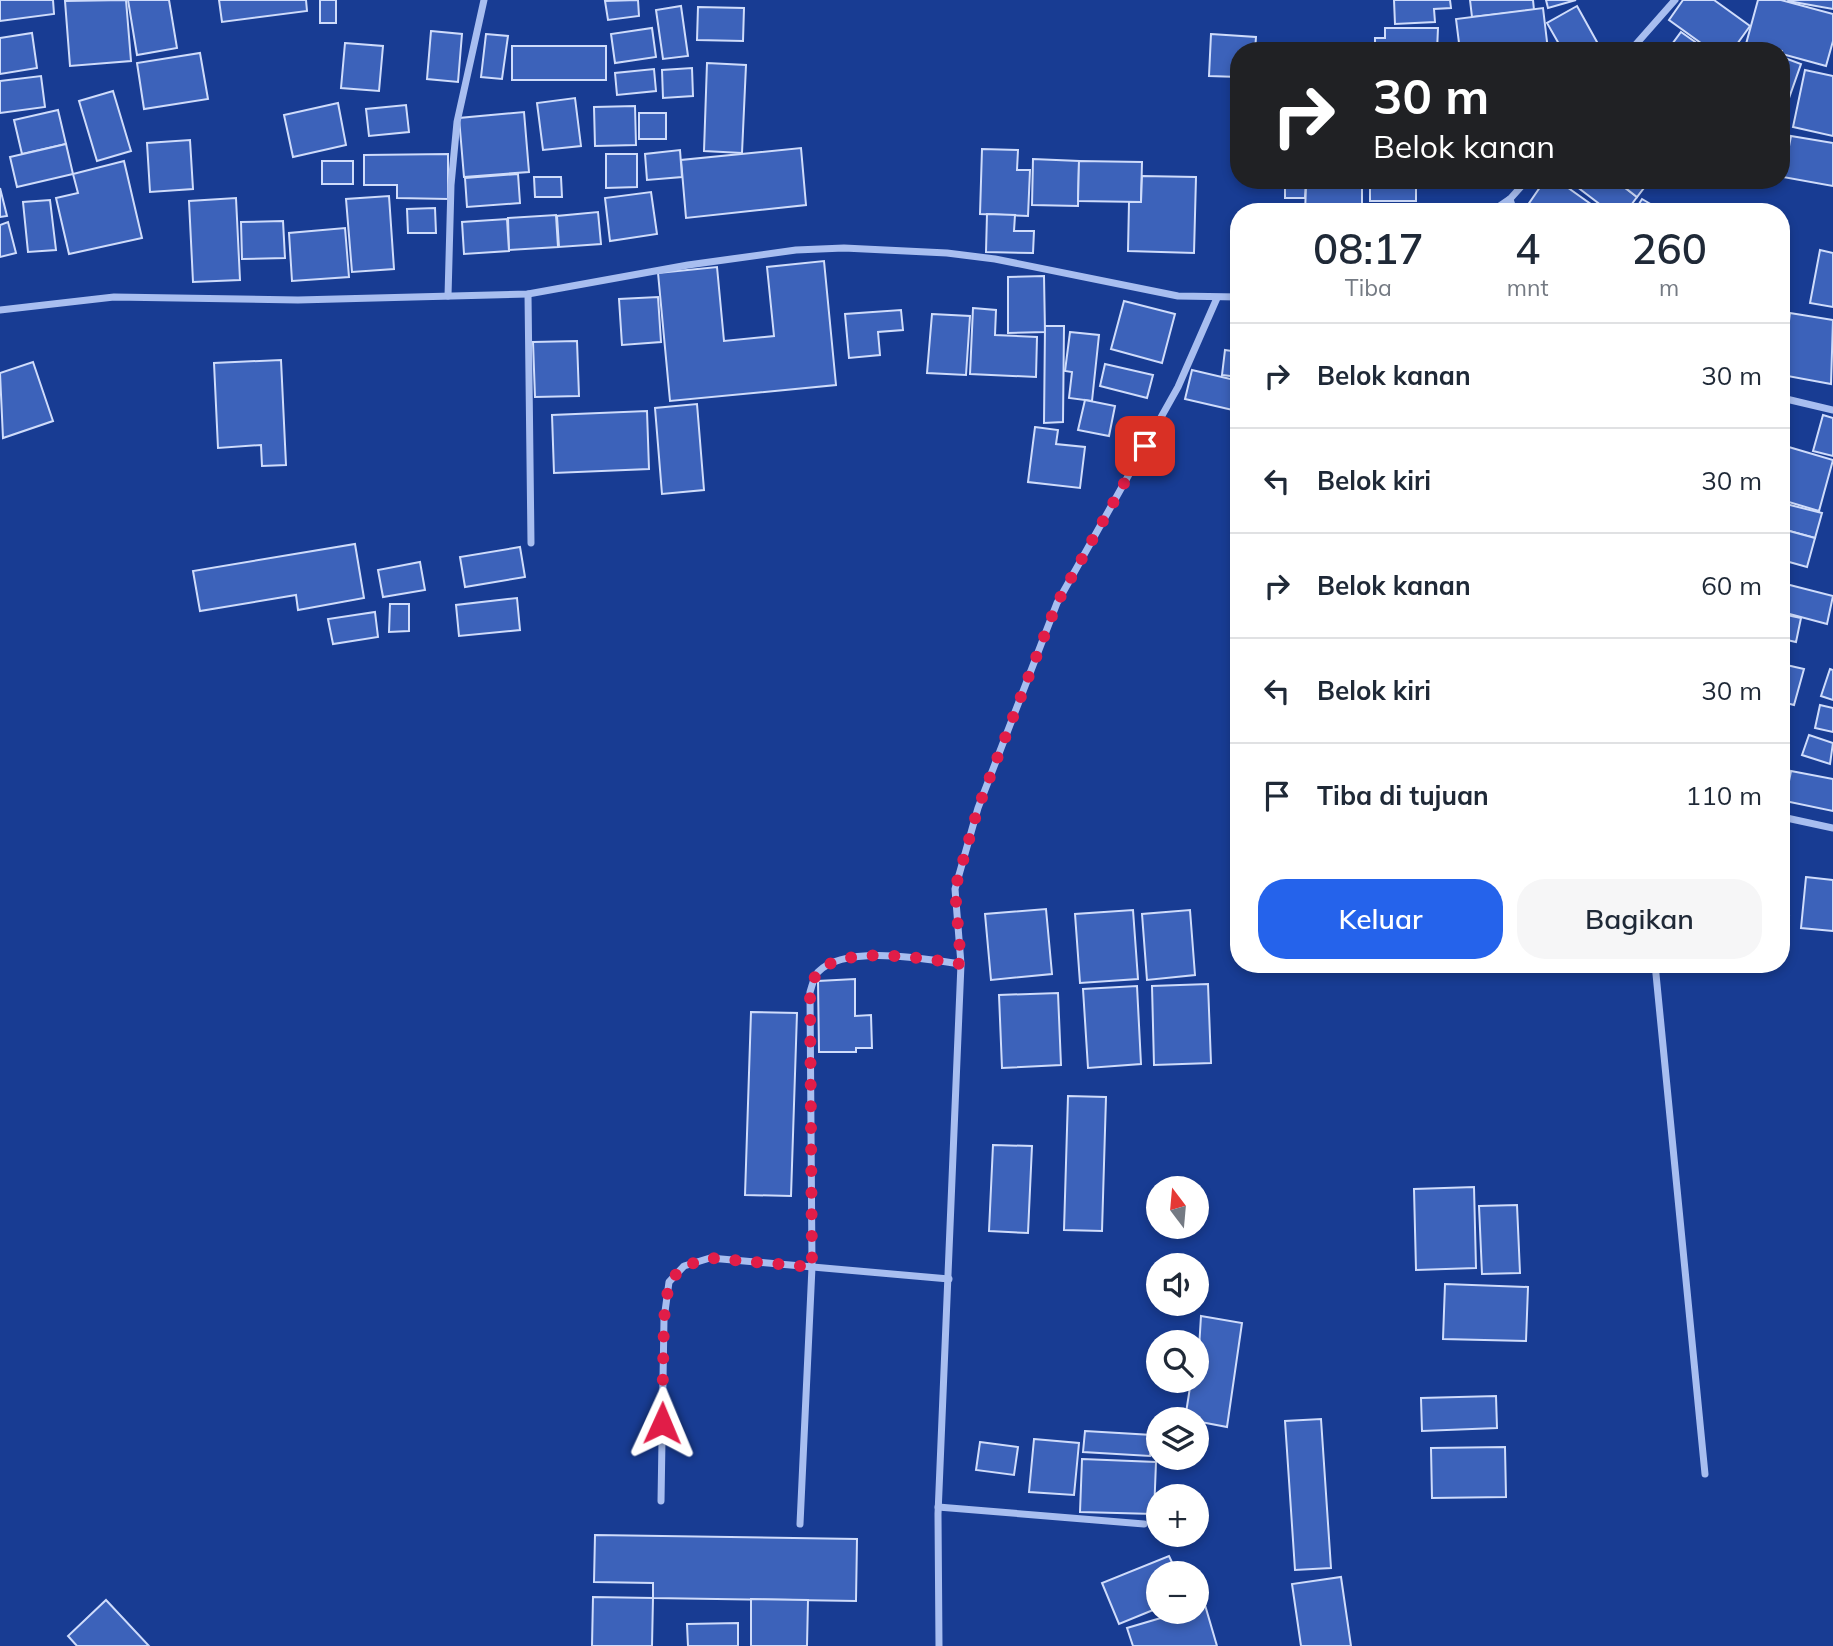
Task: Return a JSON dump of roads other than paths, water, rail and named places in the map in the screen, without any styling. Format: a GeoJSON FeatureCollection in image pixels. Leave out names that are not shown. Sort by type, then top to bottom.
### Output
{"type":"FeatureCollection","features":[{"type":"Feature","properties":{"kind":"street"},"geometry":{"type":"LineString","coordinates":[[448,296],[450,185],[457,122],[484,0]]}},
{"type":"Feature","properties":{"kind":"street"},"geometry":{"type":"LineString","coordinates":[[1638,42],[1675,0]]}},
{"type":"Feature","properties":{"kind":"street"},"geometry":{"type":"LineString","coordinates":[[1505,203],[1519,189]]}},
{"type":"Feature","properties":{"kind":"street"},"geometry":{"type":"LineString","coordinates":[[0,310],[114,297],[298,300],[528,293],[688,265],[796,250],[844,248],[959,254],[1142,290],[1230,298]]}},
{"type":"Feature","properties":{"kind":"street"},"geometry":{"type":"LineString","coordinates":[[528,293],[531,542]]}},
{"type":"Feature","properties":{"kind":"street"},"geometry":{"type":"LineString","coordinates":[[939,1646],[938,1507],[961,964],[955,889],[978,808],[1057,603],[1178,387],[1217,298]]}},
{"type":"Feature","properties":{"kind":"street"},"geometry":{"type":"LineString","coordinates":[[1790,400],[1833,410]]}},
{"type":"Feature","properties":{"kind":"street"},"geometry":{"type":"LineString","coordinates":[[1790,819],[1833,828]]}},
{"type":"Feature","properties":{"kind":"street"},"geometry":{"type":"LineString","coordinates":[[800,1524],[812,1267],[810,992],[817,973],[840,958],[901,956],[961,964]]}},
{"type":"Feature","properties":{"kind":"street"},"geometry":{"type":"LineString","coordinates":[[1656,973],[1705,1474]]}},
{"type":"Feature","properties":{"kind":"street"},"geometry":{"type":"LineString","coordinates":[[660,1501],[664,1319],[669,1282],[684,1266],[710,1258],[949,1279]]}},
{"type":"Feature","properties":{"kind":"street"},"geometry":{"type":"LineString","coordinates":[[938,1507],[1144,1524]]}}]}
